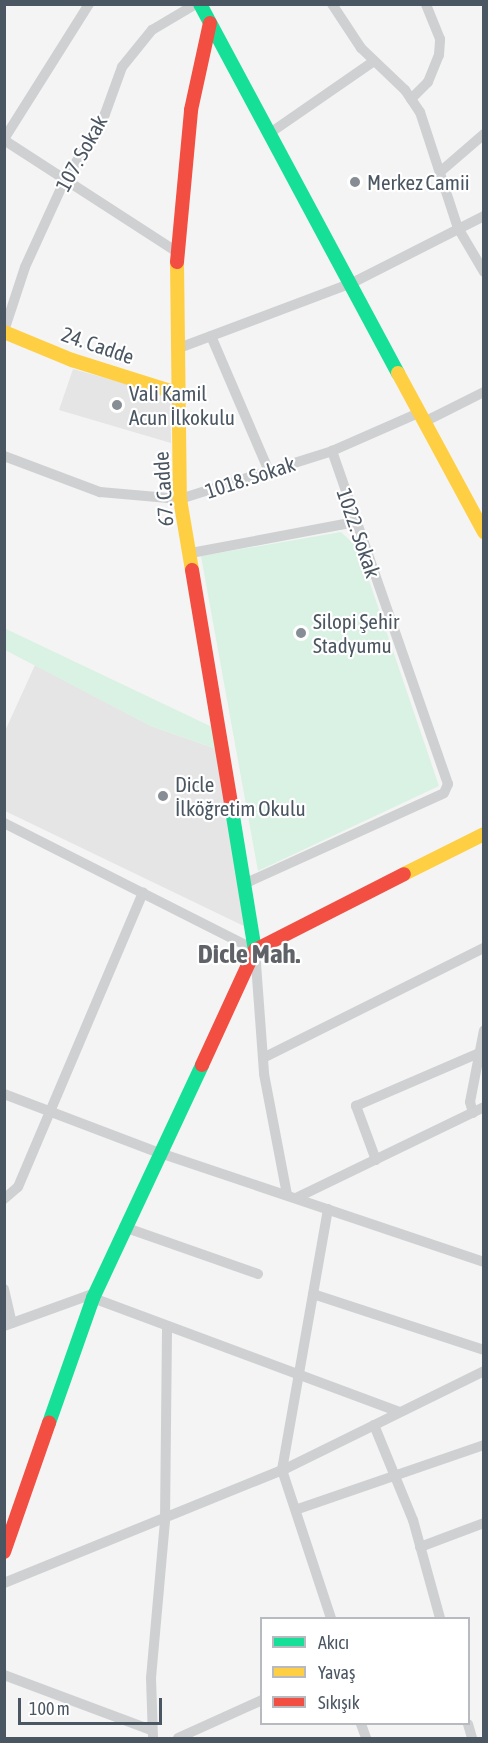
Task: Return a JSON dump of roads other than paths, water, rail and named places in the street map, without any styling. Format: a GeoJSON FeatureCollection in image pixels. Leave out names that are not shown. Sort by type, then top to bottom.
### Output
{"type":"FeatureCollection","features":[{"type":"Feature","properties":{"kind":"street"},"geometry":{"type":"LineString","coordinates":[[89,4],[4,140],[64,182],[177,252]]}},
{"type":"Feature","properties":{"kind":"street"},"geometry":{"type":"LineString","coordinates":[[198,4],[424,416],[483,532]]}},
{"type":"Feature","properties":{"kind":"street","name":"107. Sokak"},"geometry":{"type":"LineString","coordinates":[[4,331],[25,267],[64,182],[105,114],[133,49],[152,30],[198,4]]}},
{"type":"Feature","properties":{"kind":"street"},"geometry":{"type":"LineString","coordinates":[[332,4],[374,61],[411,99],[420,112],[458,228],[483,272]]}},
{"type":"Feature","properties":{"kind":"street"},"geometry":{"type":"LineString","coordinates":[[411,99],[428,82],[439,56],[440,39],[426,4]]}},
{"type":"Feature","properties":{"kind":"street","name":"67. Cadde"},"geometry":{"type":"LineString","coordinates":[[210,23],[191,110],[177,252],[180,499],[191,553],[255,950]]}},
{"type":"Feature","properties":{"kind":"street"},"geometry":{"type":"LineString","coordinates":[[270,133],[374,61]]}},
{"type":"Feature","properties":{"kind":"street"},"geometry":{"type":"LineString","coordinates":[[440,172],[483,134]]}},
{"type":"Feature","properties":{"kind":"street"},"geometry":{"type":"LineString","coordinates":[[179,348],[352,283],[483,216]]}},
{"type":"Feature","properties":{"kind":"street","name":"24. Cadde"},"geometry":{"type":"LineString","coordinates":[[4,331],[72,360],[180,394]]}},
{"type":"Feature","properties":{"kind":"street"},"geometry":{"type":"LineString","coordinates":[[211,336],[269,471]]}},
{"type":"Feature","properties":{"kind":"street","name":"1018. Sokak"},"geometry":{"type":"LineString","coordinates":[[4,456],[100,492],[180,499],[332,451],[483,392]]}},
{"type":"Feature","properties":{"kind":"street","name":"1022. Sokak"},"geometry":{"type":"LineString","coordinates":[[246,884],[444,793],[448,784],[332,451]]}},
{"type":"Feature","properties":{"kind":"street"},"geometry":{"type":"LineString","coordinates":[[191,553],[355,522]]}},
{"type":"Feature","properties":{"kind":"street"},"geometry":{"type":"LineString","coordinates":[[4,823],[255,950]]}},
{"type":"Feature","properties":{"kind":"street"},"geometry":{"type":"LineString","coordinates":[[4,1552],[94,1295],[157,1152],[255,950],[483,834]]}},
{"type":"Feature","properties":{"kind":"street"},"geometry":{"type":"LineString","coordinates":[[4,1199],[18,1187],[143,892]]}},
{"type":"Feature","properties":{"kind":"street"},"geometry":{"type":"LineString","coordinates":[[263,1058],[483,948]]}},
{"type":"Feature","properties":{"kind":"street"},"geometry":{"type":"LineString","coordinates":[[255,950],[263,1058],[292,1197]]}},
{"type":"Feature","properties":{"kind":"street"},"geometry":{"type":"LineString","coordinates":[[473,1113],[470,1102],[483,1030]]}},
{"type":"Feature","properties":{"kind":"street"},"geometry":{"type":"LineString","coordinates":[[376,1160],[356,1106],[479,1053]]}},
{"type":"Feature","properties":{"kind":"street"},"geometry":{"type":"LineString","coordinates":[[4,1094],[157,1152],[483,1262]]}},
{"type":"Feature","properties":{"kind":"street"},"geometry":{"type":"LineString","coordinates":[[292,1197],[376,1160],[483,1107]]}},
{"type":"Feature","properties":{"kind":"street"},"geometry":{"type":"LineString","coordinates":[[328,1209],[282,1470],[298,1509],[331,1617]]}},
{"type":"Feature","properties":{"kind":"street"},"geometry":{"type":"LineString","coordinates":[[124,1227],[258,1274]]}},
{"type":"Feature","properties":{"kind":"street"},"geometry":{"type":"LineString","coordinates":[[4,1289],[8,1324],[94,1295],[167,1326],[400,1412]]}},
{"type":"Feature","properties":{"kind":"street"},"geometry":{"type":"LineString","coordinates":[[313,1294],[483,1350]]}},
{"type":"Feature","properties":{"kind":"street"},"geometry":{"type":"LineString","coordinates":[[4,1675],[152,1734],[165,1521],[167,1326]]}},
{"type":"Feature","properties":{"kind":"street"},"geometry":{"type":"LineString","coordinates":[[4,1583],[165,1521],[282,1470],[483,1371]]}},
{"type":"Feature","properties":{"kind":"street"},"geometry":{"type":"LineString","coordinates":[[374,1425],[396,1477],[420,1547],[440,1617]]}},
{"type":"Feature","properties":{"kind":"street"},"geometry":{"type":"LineString","coordinates":[[298,1509],[483,1445]]}},
{"type":"Feature","properties":{"kind":"street"},"geometry":{"type":"LineString","coordinates":[[420,1547],[483,1523]]}},
{"type":"Feature","properties":{"kind":"street"},"geometry":{"type":"LineString","coordinates":[[178,1738],[260,1700]]}},
{"type":"Feature","properties":{"kind":"place","name":"Merkez Camii"},"geometry":{"type":"Point","coordinates":[355,182]}},
{"type":"Feature","properties":{"kind":"place","name":"Vali Kamil Acun İlkokulu"},"geometry":{"type":"Point","coordinates":[117,405]}},
{"type":"Feature","properties":{"kind":"place","name":"Silopi Şehir Stadyumu"},"geometry":{"type":"Point","coordinates":[301,633]}},
{"type":"Feature","properties":{"kind":"place","name":"Dicle İlköğretim Okulu"},"geometry":{"type":"Point","coordinates":[163,796]}},
{"type":"Feature","properties":{"kind":"district","name":"Dicle Mah."},"geometry":{"type":"Point","coordinates":[249,954]}}]}
